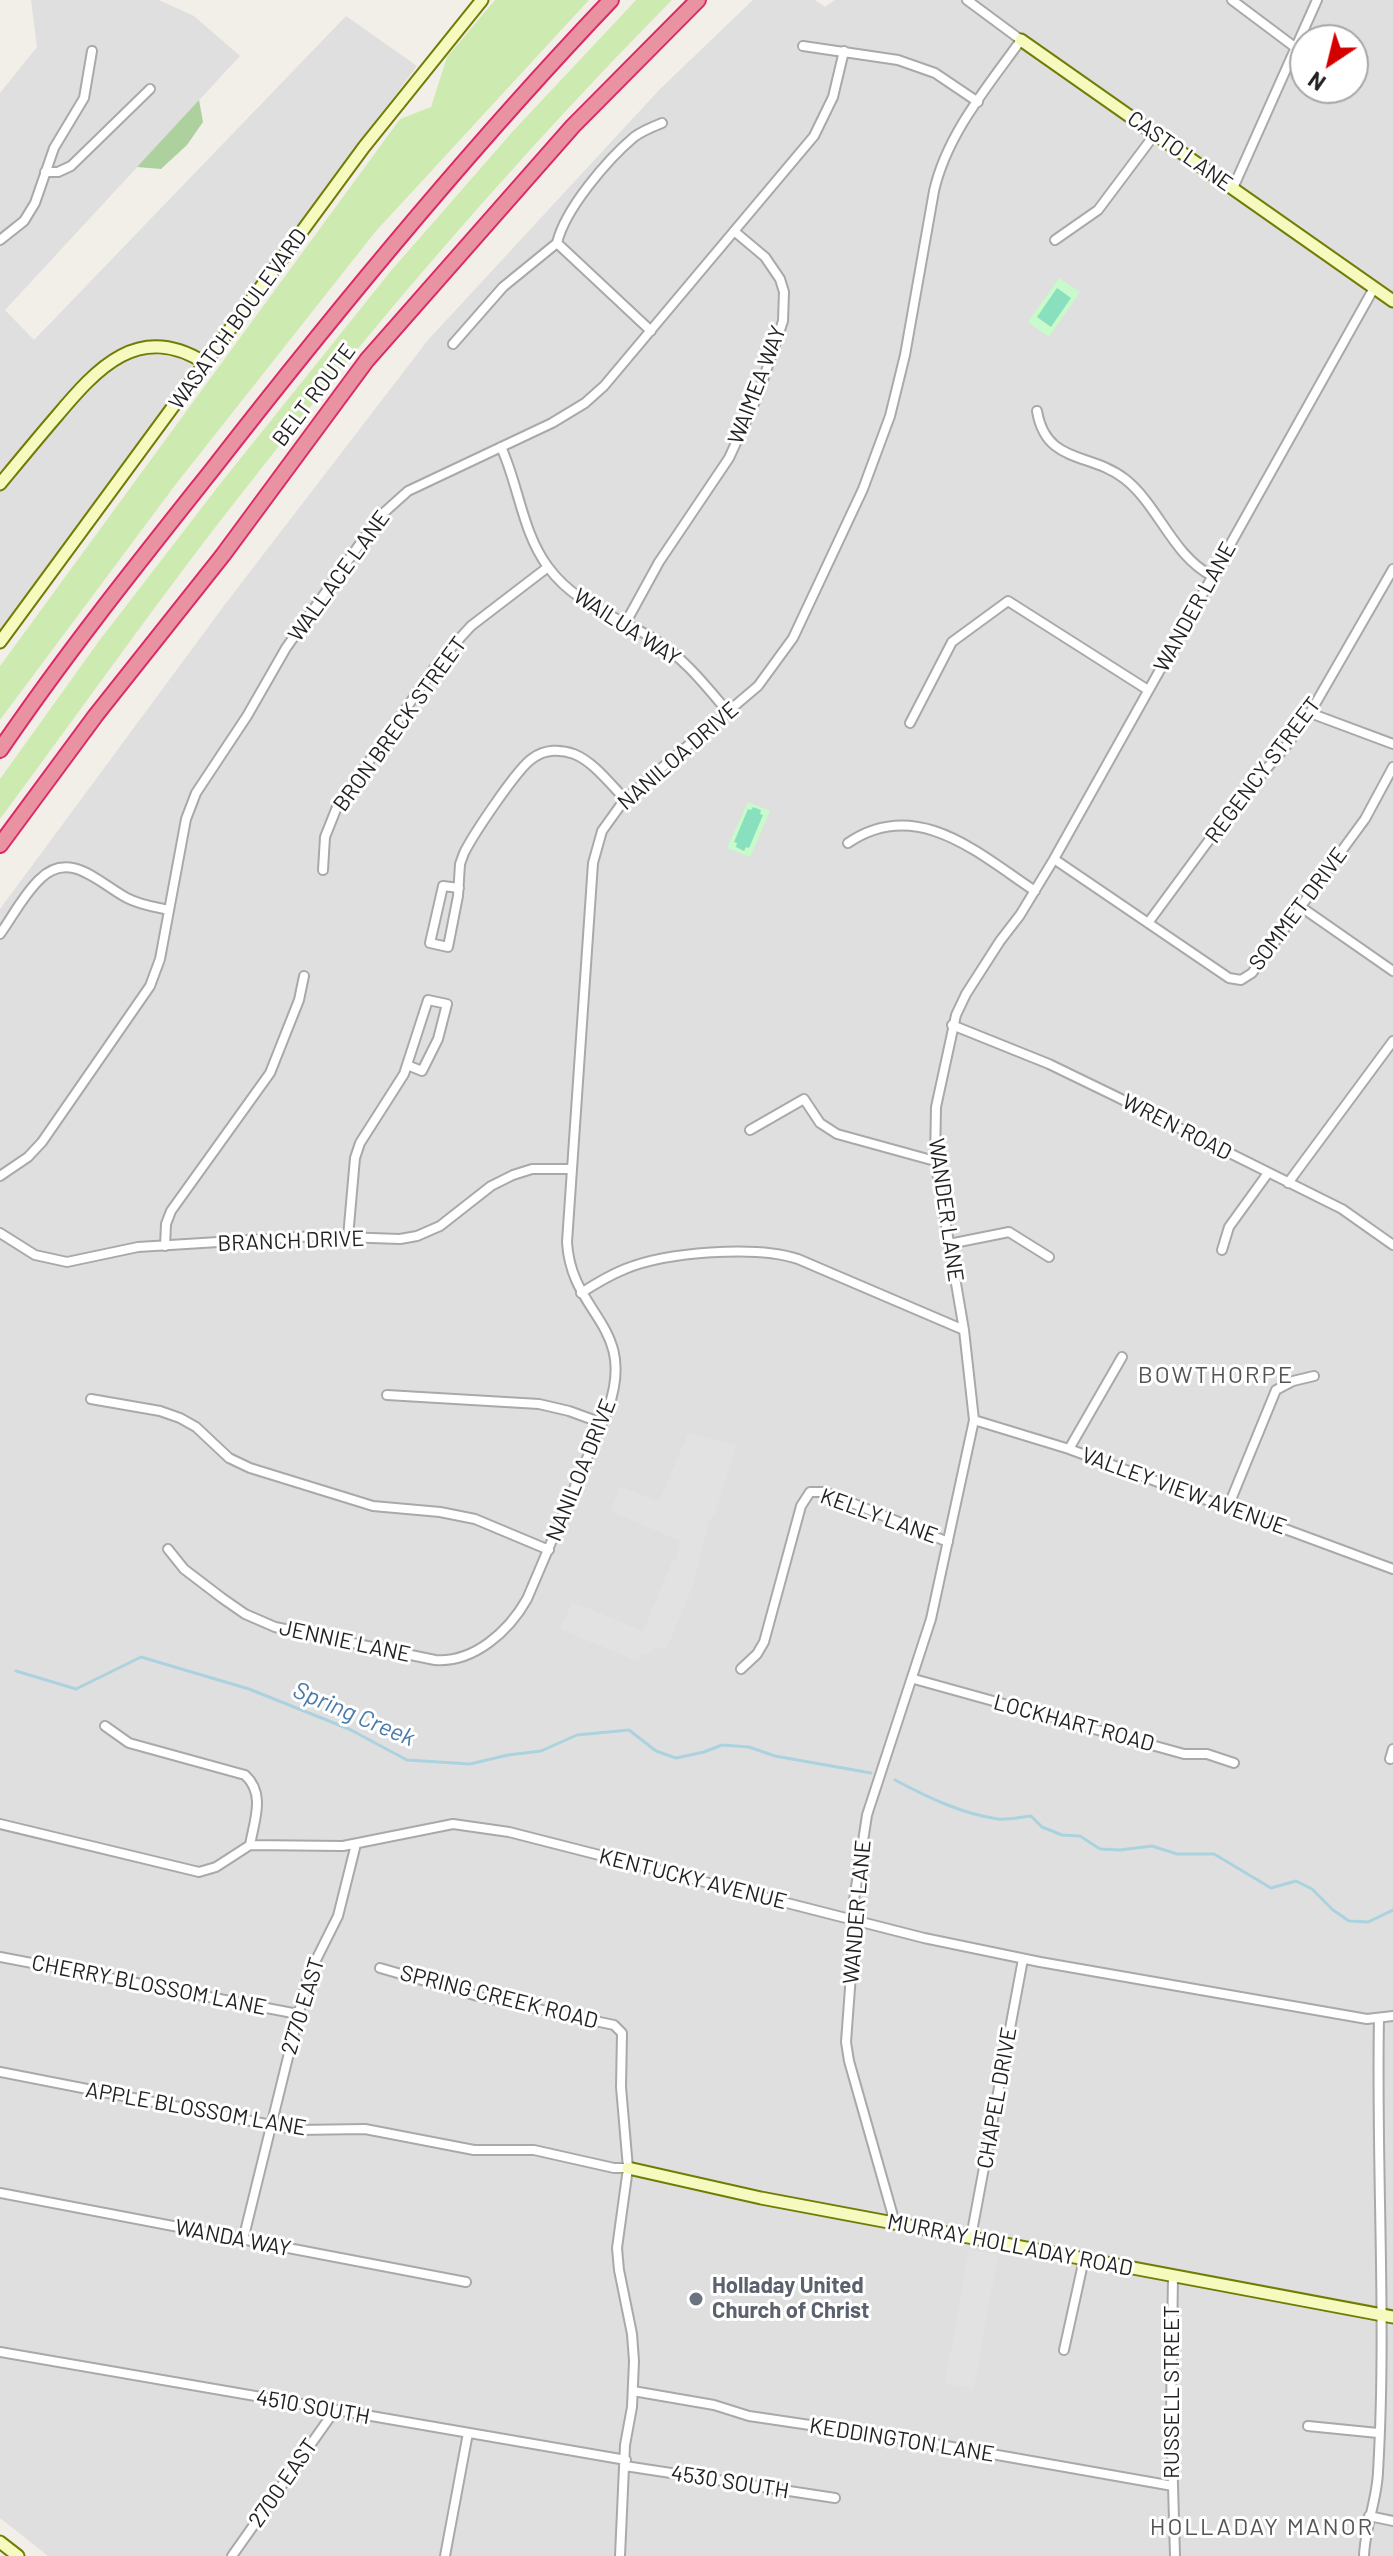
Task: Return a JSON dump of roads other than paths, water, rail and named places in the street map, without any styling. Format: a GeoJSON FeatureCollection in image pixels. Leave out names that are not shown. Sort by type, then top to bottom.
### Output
{"type":"FeatureCollection","features":[{"type":"Feature","properties":{"kind":"highway","name":"BELT ROUTE"},"geometry":{"type":"LineString","coordinates":[[0,750],[54,671],[326,323],[534,81],[611,0]]}},
{"type":"Feature","properties":{"kind":"highway","name":"BELT ROUTE"},"geometry":{"type":"LineString","coordinates":[[0,845],[96,715],[223,555],[367,360],[573,126],[698,0]]}},
{"type":"Feature","properties":{"kind":"street","name":"WASATCH BOULEVARD"},"geometry":{"type":"LineString","coordinates":[[0,642],[393,109],[482,0]]}},
{"type":"Feature","properties":{"kind":"street","name":"CASTO LANE"},"geometry":{"type":"LineString","coordinates":[[967,0],[1393,301]]}},
{"type":"Feature","properties":{"kind":"street"},"geometry":{"type":"LineString","coordinates":[[1232,0],[1289,43]]}},
{"type":"Feature","properties":{"kind":"street"},"geometry":{"type":"LineString","coordinates":[[1306,24],[1317,0]]}},
{"type":"Feature","properties":{"kind":"street","name":"NANILOA DRIVE"},"geometry":{"type":"LineString","coordinates":[[453,1659],[481,1647],[511,1624],[527,1599],[614,1389],[615,1354],[604,1326],[573,1277],[567,1253],[593,863],[602,831],[625,799],[758,686],[787,648],[863,489],[890,416],[937,177],[955,137],[1021,40]]}},
{"type":"Feature","properties":{"kind":"street"},"geometry":{"type":"LineString","coordinates":[[803,46],[889,58],[926,69],[978,102]]}},
{"type":"Feature","properties":{"kind":"street"},"geometry":{"type":"LineString","coordinates":[[0,240],[28,215],[35,203],[54,148],[86,93],[92,51]]}},
{"type":"Feature","properties":{"kind":"street","name":"WALLACE LANE"},"geometry":{"type":"LineString","coordinates":[[0,1176],[28,1157],[42,1142],[140,1004],[157,968],[186,819],[196,793],[247,716],[286,648],[373,525],[408,491],[552,423],[585,403],[613,376],[820,127],[833,97],[844,51]]}},
{"type":"Feature","properties":{"kind":"street"},"geometry":{"type":"LineString","coordinates":[[1233,188],[1289,64]]}},
{"type":"Feature","properties":{"kind":"street"},"geometry":{"type":"LineString","coordinates":[[45,172],[58,172],[71,166],[150,89]]}},
{"type":"Feature","properties":{"kind":"street"},"geometry":{"type":"LineString","coordinates":[[453,344],[488,302],[557,243],[564,220],[573,206],[635,137],[662,123]]}},
{"type":"Feature","properties":{"kind":"street"},"geometry":{"type":"LineString","coordinates":[[1055,240],[1098,210],[1155,134]]}},
{"type":"Feature","properties":{"kind":"street","name":"WAIMEA WAY"},"geometry":{"type":"LineString","coordinates":[[625,624],[659,562],[729,458],[758,395],[783,321],[784,292],[780,279],[765,257],[734,231]]}},
{"type":"Feature","properties":{"kind":"street"},"geometry":{"type":"LineString","coordinates":[[557,243],[651,331]]}},
{"type":"Feature","properties":{"kind":"street","name":"WANDER LANE"},"geometry":{"type":"LineString","coordinates":[[895,2223],[846,2042],[859,1855],[867,1815],[914,1679],[931,1619],[974,1420],[964,1330],[935,1161],[936,1107],[952,1025],[966,994],[1054,859],[1374,288]]}},
{"type":"Feature","properties":{"kind":"street"},"geometry":{"type":"LineString","coordinates":[[0,484],[88,379],[108,363],[134,350],[158,346],[182,349],[205,363]]}},
{"type":"Feature","properties":{"kind":"street"},"geometry":{"type":"LineString","coordinates":[[1037,411],[1041,430],[1051,442],[1070,455],[1108,469],[1127,480],[1190,561],[1212,576]]}},
{"type":"Feature","properties":{"kind":"street","name":"WAILUA WAY"},"geometry":{"type":"LineString","coordinates":[[501,447],[513,472],[530,534],[548,567],[579,599],[656,640],[678,657],[728,712]]}},
{"type":"Feature","properties":{"kind":"street","name":"BRON BRECK STREET"},"geometry":{"type":"LineString","coordinates":[[323,870],[325,837],[337,807],[440,660],[471,626],[548,567]]}},
{"type":"Feature","properties":{"kind":"street","name":"REGENCY STREET"},"geometry":{"type":"LineString","coordinates":[[1148,923],[1235,805],[1310,713],[1389,587],[1393,569]]}},
{"type":"Feature","properties":{"kind":"street"},"geometry":{"type":"LineString","coordinates":[[910,723],[947,648],[966,630],[1008,601],[1148,690]]}},
{"type":"Feature","properties":{"kind":"street"},"geometry":{"type":"LineString","coordinates":[[1310,713],[1393,744]]}},
{"type":"Feature","properties":{"kind":"street"},"geometry":{"type":"LineString","coordinates":[[459,888],[443,886],[430,943],[448,947],[459,888],[460,864],[468,846],[524,765],[542,753],[562,750],[582,758],[625,799]]}},
{"type":"Feature","properties":{"kind":"street","name":"SOMMET DRIVE"},"geometry":{"type":"LineString","coordinates":[[1054,859],[1229,978],[1241,980],[1252,973],[1370,811],[1393,767]]}},
{"type":"Feature","properties":{"kind":"street"},"geometry":{"type":"LineString","coordinates":[[848,843],[867,831],[886,827],[937,830],[954,837],[1035,891]]}},
{"type":"Feature","properties":{"kind":"street"},"geometry":{"type":"LineString","coordinates":[[0,934],[38,880],[49,871],[62,867],[83,870],[131,901],[169,910]]}},
{"type":"Feature","properties":{"kind":"street"},"geometry":{"type":"LineString","coordinates":[[1301,907],[1393,971]]}},
{"type":"Feature","properties":{"kind":"street"},"geometry":{"type":"LineString","coordinates":[[165,1246],[166,1224],[171,1211],[274,1065],[299,1000],[304,976]]}},
{"type":"Feature","properties":{"kind":"street"},"geometry":{"type":"LineString","coordinates":[[348,1237],[354,1168],[360,1143],[406,1069],[428,1000],[447,1004],[438,1039],[422,1071],[406,1069]]}},
{"type":"Feature","properties":{"kind":"street","name":"WREN ROAD"},"geometry":{"type":"LineString","coordinates":[[952,1025],[1049,1064],[1342,1209],[1393,1245]]}},
{"type":"Feature","properties":{"kind":"street"},"geometry":{"type":"LineString","coordinates":[[1288,1183],[1393,1041]]}},
{"type":"Feature","properties":{"kind":"street"},"geometry":{"type":"LineString","coordinates":[[750,1130],[804,1099],[820,1123],[837,1134],[935,1161]]}},
{"type":"Feature","properties":{"kind":"street","name":"BRANCH DRIVE"},"geometry":{"type":"LineString","coordinates":[[0,1233],[35,1255],[67,1262],[129,1248],[303,1237],[391,1239],[417,1236],[440,1226],[506,1178],[532,1169],[571,1169]]}},
{"type":"Feature","properties":{"kind":"street"},"geometry":{"type":"LineString","coordinates":[[1222,1250],[1229,1227],[1268,1173]]}},
{"type":"Feature","properties":{"kind":"street"},"geometry":{"type":"LineString","coordinates":[[949,1244],[1009,1232],[1049,1257]]}},
{"type":"Feature","properties":{"kind":"street"},"geometry":{"type":"LineString","coordinates":[[581,1293],[627,1268],[726,1251],[756,1250],[798,1259],[964,1330]]}},
{"type":"Feature","properties":{"kind":"street"},"geometry":{"type":"LineString","coordinates":[[1069,1449],[1122,1357]]}},
{"type":"Feature","properties":{"kind":"street"},"geometry":{"type":"LineString","coordinates":[[1228,1507],[1276,1390],[1293,1381],[1314,1376]]}},
{"type":"Feature","properties":{"kind":"street"},"geometry":{"type":"LineString","coordinates":[[387,1395],[539,1404],[602,1423]]}},
{"type":"Feature","properties":{"kind":"street"},"geometry":{"type":"LineString","coordinates":[[91,1399],[160,1411],[180,1418],[196,1427],[229,1458],[250,1468],[373,1506],[468,1517],[549,1550]]}},
{"type":"Feature","properties":{"kind":"street","name":"VALLEY VIEW AVENUE"},"geometry":{"type":"LineString","coordinates":[[974,1420],[1069,1449],[1393,1569]]}},
{"type":"Feature","properties":{"kind":"street","name":"KELLY LANE"},"geometry":{"type":"LineString","coordinates":[[741,1669],[764,1642],[801,1506],[810,1492],[825,1492],[948,1542]]}},
{"type":"Feature","properties":{"kind":"street","name":"JENNIE LANE"},"geometry":{"type":"LineString","coordinates":[[168,1549],[184,1569],[222,1598],[245,1614],[275,1627],[435,1660],[453,1659]]}},
{"type":"Feature","properties":{"kind":"street","name":"LOCKHART ROAD"},"geometry":{"type":"LineString","coordinates":[[914,1679],[1184,1754],[1207,1754],[1234,1763]]}},
{"type":"Feature","properties":{"kind":"street"},"geometry":{"type":"LineString","coordinates":[[0,1824],[193,1872],[216,1867],[250,1845],[257,1790],[245,1775],[129,1743],[105,1726]]}},
{"type":"Feature","properties":{"kind":"street"},"geometry":{"type":"LineString","coordinates":[[1390,1759],[1393,1749]]}},
{"type":"Feature","properties":{"kind":"street","name":"KENTUCKY AVENUE"},"geometry":{"type":"LineString","coordinates":[[250,1845],[334,1847],[441,1825],[465,1824],[509,1832],[924,1938],[1023,1959],[1367,2019],[1393,2016]]}},
{"type":"Feature","properties":{"kind":"street","name":"2770 EAST"},"geometry":{"type":"LineString","coordinates":[[243,2240],[312,1963],[342,1904],[356,1844]]}},
{"type":"Feature","properties":{"kind":"street","name":"CHERRY BLOSSOM LANE"},"geometry":{"type":"LineString","coordinates":[[0,1957],[298,2014]]}},
{"type":"Feature","properties":{"kind":"street","name":"CHAPEL DRIVE"},"geometry":{"type":"LineString","coordinates":[[971,2237],[1023,1959]]}},
{"type":"Feature","properties":{"kind":"street","name":"SPRING CREEK ROAD"},"geometry":{"type":"LineString","coordinates":[[380,1968],[481,1997],[619,2028],[623,2040],[621,2087],[628,2168]]}},
{"type":"Feature","properties":{"kind":"street"},"geometry":{"type":"LineString","coordinates":[[1364,2556],[1378,2473],[1387,2316],[1379,2018]]}},
{"type":"Feature","properties":{"kind":"street","name":"APPLE BLOSSOM LANE"},"geometry":{"type":"LineString","coordinates":[[0,2072],[313,2131],[346,2127],[365,2129],[474,2150],[534,2150],[614,2168],[628,2168]]}},
{"type":"Feature","properties":{"kind":"street"},"geometry":{"type":"LineString","coordinates":[[620,2556],[634,2346],[617,2248],[628,2168]]}},
{"type":"Feature","properties":{"kind":"street","name":"MURRAY HOLLADAY ROAD"},"geometry":{"type":"LineString","coordinates":[[628,2168],[704,2186],[1387,2316]]}},
{"type":"Feature","properties":{"kind":"street","name":"WANDA WAY"},"geometry":{"type":"LineString","coordinates":[[0,2193],[466,2282]]}},
{"type":"Feature","properties":{"kind":"street"},"geometry":{"type":"LineString","coordinates":[[1064,2350],[1084,2259]]}},
{"type":"Feature","properties":{"kind":"street","name":"RUSSELL STREET"},"geometry":{"type":"LineString","coordinates":[[1173,2275],[1175,2556]]}},
{"type":"Feature","properties":{"kind":"street","name":"4510 SOUTH"},"geometry":{"type":"LineString","coordinates":[[0,2352],[626,2463]]}},
{"type":"Feature","properties":{"kind":"street","name":"KEDDINGTON LANE"},"geometry":{"type":"LineString","coordinates":[[633,2391],[714,2405],[749,2416],[918,2441],[1173,2486]]}},
{"type":"Feature","properties":{"kind":"street","name":"2700 EAST"},"geometry":{"type":"LineString","coordinates":[[232,2556],[335,2410]]}},
{"type":"Feature","properties":{"kind":"street"},"geometry":{"type":"LineString","coordinates":[[1308,2426],[1378,2433]]}},
{"type":"Feature","properties":{"kind":"street"},"geometry":{"type":"LineString","coordinates":[[445,2556],[468,2433]]}},
{"type":"Feature","properties":{"kind":"street","name":"4530 SOUTH"},"geometry":{"type":"LineString","coordinates":[[626,2463],[835,2498]]}},
{"type":"Feature","properties":{"kind":"street"},"geometry":{"type":"LineString","coordinates":[[1369,2516],[1393,2521]]}},
{"type":"Feature","properties":{"kind":"street"},"geometry":{"type":"LineString","coordinates":[[0,2542],[18,2556]]}},
{"type":"Feature","properties":{"kind":"waterway","name":"Spring Creek"},"geometry":{"type":"LineString","coordinates":[[16,1671],[76,1689],[141,1657],[249,1689],[349,1729],[407,1760],[470,1764],[541,1751],[577,1735],[629,1730],[656,1751],[676,1758],[722,1745],[749,1747],[775,1756],[871,1773]]}},
{"type":"Feature","properties":{"kind":"waterway","name":"Spring Creek"},"geometry":{"type":"LineString","coordinates":[[895,1780],[958,1809],[985,1817],[1031,1816],[1042,1827],[1062,1835],[1080,1836],[1100,1849],[1152,1846],[1177,1854],[1214,1854],[1271,1888],[1296,1881],[1312,1889],[1349,1921],[1368,1922],[1393,1910]]}},
{"type":"Feature","properties":{"kind":"place","name":"Holladay United Church of Christ"},"geometry":{"type":"Point","coordinates":[696,2299]}},
{"type":"Feature","properties":{"kind":"district","name":"BOWTHORPE"},"geometry":{"type":"Point","coordinates":[1216,1375]}},
{"type":"Feature","properties":{"kind":"district","name":"HOLLADAY MANOR"},"geometry":{"type":"Point","coordinates":[1262,2527]}}]}
